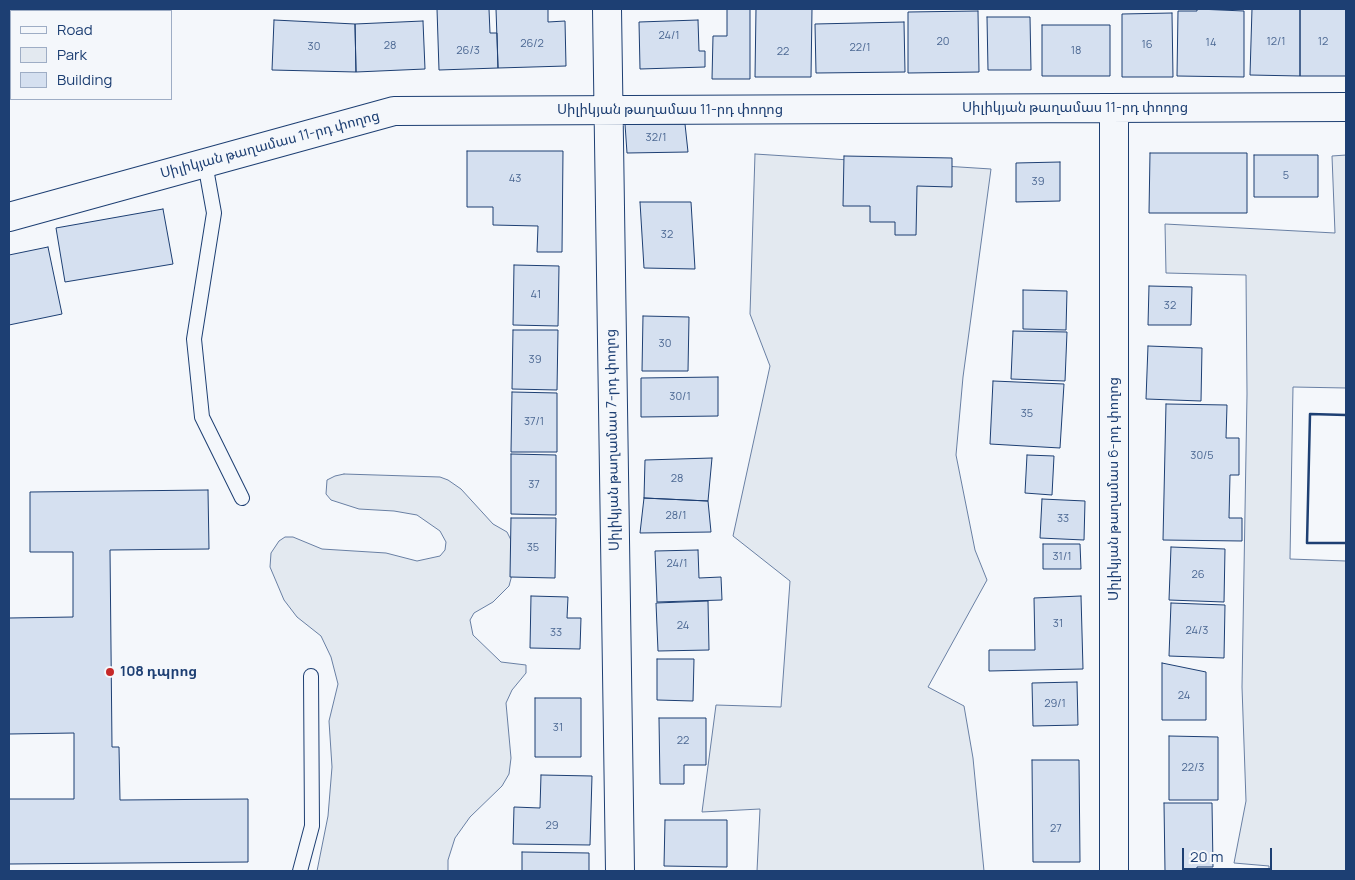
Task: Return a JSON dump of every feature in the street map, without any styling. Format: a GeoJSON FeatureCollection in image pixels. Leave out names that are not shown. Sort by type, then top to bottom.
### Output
{"type":"FeatureCollection","features":[{"type":"Feature","properties":{"kind":"street","name":"Սիլիկյան թաղամաս 7-րդ փողոց"},"geometry":{"type":"LineString","coordinates":[[607,9],[620,871]]}},
{"type":"Feature","properties":{"kind":"street","name":"Սիլիկյան թաղամաս 11-րդ փողոց"},"geometry":{"type":"LineString","coordinates":[[9,216],[394,112],[1346,107]]}},
{"type":"Feature","properties":{"kind":"street","name":"Սիլիկյան թաղամաս 6-րդ փողոց"},"geometry":{"type":"LineString","coordinates":[[1114,108],[1114,871]]}},
{"type":"Feature","properties":{"kind":"lane"},"geometry":{"type":"LineString","coordinates":[[205,163],[214,213],[194,339],[202,417],[242,498]]}},
{"type":"Feature","properties":{"kind":"lane"},"geometry":{"type":"LineString","coordinates":[[300,871],[312,826],[311,676]]}},
{"type":"Feature","properties":{"kind":"green space"},"geometry":{"type":"Polygon","coordinates":[[[755,154],[991,169],[963,377],[956,455],[975,550],[987,580],[928,687],[964,706],[973,758],[984,871],[757,871],[760,809],[702,812],[716,705],[781,707],[790,581],[733,536],[770,366],[750,314],[755,154]]]}},
{"type":"Feature","properties":{"kind":"green space"},"geometry":{"type":"Polygon","coordinates":[[[1346,155],[1346,388],[1293,387],[1290,559],[1346,561],[1346,871],[1269,871],[1269,866],[1234,863],[1246,801],[1242,687],[1247,394],[1246,275],[1166,273],[1165,224],[1335,233],[1332,156],[1346,155]]]}},
{"type":"Feature","properties":{"kind":"green space"},"geometry":{"type":"Polygon","coordinates":[[[344,474],[440,477],[448,480],[461,489],[493,524],[507,532],[511,540],[513,571],[509,586],[493,602],[474,613],[470,620],[473,635],[501,662],[526,665],[526,673],[512,690],[506,703],[511,758],[509,774],[502,786],[470,817],[455,838],[448,860],[448,871],[317,871],[328,816],[332,767],[329,721],[338,684],[331,657],[321,636],[297,617],[284,600],[270,567],[271,553],[279,541],[285,537],[293,537],[322,549],[386,553],[417,561],[440,556],[445,550],[446,542],[440,531],[417,515],[394,511],[359,509],[331,500],[326,494],[327,480],[344,474]]]}},
{"type":"Feature","properties":{"kind":"building"},"geometry":{"type":"Polygon","coordinates":[[[437,9],[489,9],[490,33],[497,33],[498,68],[439,70],[437,9]]]}},
{"type":"Feature","properties":{"kind":"building"},"geometry":{"type":"Polygon","coordinates":[[[496,9],[548,9],[548,22],[565,21],[566,66],[498,68],[496,9]]]}},
{"type":"Feature","properties":{"kind":"building"},"geometry":{"type":"Polygon","coordinates":[[[727,9],[750,9],[750,79],[712,79],[713,36],[727,36],[727,9]]]}},
{"type":"Feature","properties":{"kind":"building"},"geometry":{"type":"Polygon","coordinates":[[[756,9],[812,9],[811,77],[755,77],[756,9]]]}},
{"type":"Feature","properties":{"kind":"building"},"geometry":{"type":"Polygon","coordinates":[[[1197,9],[1244,11],[1244,77],[1177,76],[1178,11],[1197,11],[1197,9]]]}},
{"type":"Feature","properties":{"kind":"building"},"geometry":{"type":"Polygon","coordinates":[[[1252,9],[1300,9],[1300,76],[1250,75],[1252,9]]]}},
{"type":"Feature","properties":{"kind":"building"},"geometry":{"type":"Polygon","coordinates":[[[1300,9],[1346,9],[1346,76],[1300,76],[1300,9]]]}},
{"type":"Feature","properties":{"kind":"building"},"geometry":{"type":"Polygon","coordinates":[[[978,11],[979,72],[908,73],[908,12],[978,11]]]}},
{"type":"Feature","properties":{"kind":"building"},"geometry":{"type":"Polygon","coordinates":[[[1172,13],[1173,77],[1122,77],[1122,14],[1172,13]]]}},
{"type":"Feature","properties":{"kind":"building"},"geometry":{"type":"Polygon","coordinates":[[[987,17],[1030,17],[1031,70],[988,70],[987,17]]]}},
{"type":"Feature","properties":{"kind":"building"},"geometry":{"type":"Polygon","coordinates":[[[274,20],[355,24],[356,72],[272,70],[274,20]]]}},
{"type":"Feature","properties":{"kind":"building"},"geometry":{"type":"Polygon","coordinates":[[[698,20],[699,51],[705,51],[705,67],[640,69],[639,22],[698,20]]]}},
{"type":"Feature","properties":{"kind":"building"},"geometry":{"type":"Polygon","coordinates":[[[423,21],[425,69],[356,72],[355,24],[423,21]]]}},
{"type":"Feature","properties":{"kind":"building"},"geometry":{"type":"Polygon","coordinates":[[[904,22],[905,72],[816,73],[815,24],[904,22]]]}},
{"type":"Feature","properties":{"kind":"building"},"geometry":{"type":"Polygon","coordinates":[[[1042,25],[1110,25],[1110,76],[1042,76],[1042,25]]]}},
{"type":"Feature","properties":{"kind":"building"},"geometry":{"type":"Polygon","coordinates":[[[625,124],[685,124],[688,152],[627,153],[625,124]]]}},
{"type":"Feature","properties":{"kind":"building"},"geometry":{"type":"Polygon","coordinates":[[[467,151],[563,151],[562,252],[537,252],[538,226],[493,225],[493,207],[467,207],[467,151]]]}},
{"type":"Feature","properties":{"kind":"building"},"geometry":{"type":"Polygon","coordinates":[[[1150,153],[1247,153],[1247,213],[1149,213],[1150,153]]]}},
{"type":"Feature","properties":{"kind":"building"},"geometry":{"type":"Polygon","coordinates":[[[1254,155],[1318,155],[1318,197],[1254,197],[1254,155]]]}},
{"type":"Feature","properties":{"kind":"building"},"geometry":{"type":"Polygon","coordinates":[[[844,156],[952,158],[952,187],[917,186],[916,235],[895,235],[895,222],[870,222],[870,206],[843,206],[844,156]]]}},
{"type":"Feature","properties":{"kind":"building"},"geometry":{"type":"Polygon","coordinates":[[[1060,162],[1060,201],[1016,202],[1016,163],[1060,162]]]}},
{"type":"Feature","properties":{"kind":"building"},"geometry":{"type":"Polygon","coordinates":[[[640,202],[691,202],[695,269],[644,268],[640,202]]]}},
{"type":"Feature","properties":{"kind":"building"},"geometry":{"type":"Polygon","coordinates":[[[163,209],[173,264],[65,282],[56,228],[163,209]]]}},
{"type":"Feature","properties":{"kind":"building"},"geometry":{"type":"Polygon","coordinates":[[[48,247],[62,314],[9,325],[9,255],[48,247]]]}},
{"type":"Feature","properties":{"kind":"building"},"geometry":{"type":"Polygon","coordinates":[[[514,265],[559,266],[558,326],[513,325],[514,265]]]}},
{"type":"Feature","properties":{"kind":"building"},"geometry":{"type":"Polygon","coordinates":[[[1149,286],[1192,287],[1191,325],[1148,325],[1149,286]]]}},
{"type":"Feature","properties":{"kind":"building"},"geometry":{"type":"Polygon","coordinates":[[[1023,290],[1067,291],[1066,330],[1023,329],[1023,290]]]}},
{"type":"Feature","properties":{"kind":"building"},"geometry":{"type":"Polygon","coordinates":[[[643,316],[689,317],[688,371],[642,371],[643,316]]]}},
{"type":"Feature","properties":{"kind":"building"},"geometry":{"type":"Polygon","coordinates":[[[513,330],[558,330],[557,390],[512,389],[513,330]]]}},
{"type":"Feature","properties":{"kind":"building"},"geometry":{"type":"Polygon","coordinates":[[[1013,331],[1067,332],[1065,381],[1011,379],[1013,331]]]}},
{"type":"Feature","properties":{"kind":"building"},"geometry":{"type":"Polygon","coordinates":[[[1148,346],[1202,348],[1201,401],[1146,399],[1148,346]]]}},
{"type":"Feature","properties":{"kind":"building"},"geometry":{"type":"Polygon","coordinates":[[[718,377],[718,416],[641,417],[641,378],[718,377]]]}},
{"type":"Feature","properties":{"kind":"building"},"geometry":{"type":"Polygon","coordinates":[[[993,381],[1064,384],[1060,448],[990,444],[993,381]]]}},
{"type":"Feature","properties":{"kind":"building"},"geometry":{"type":"Polygon","coordinates":[[[512,392],[557,393],[557,452],[511,452],[512,392]]]}},
{"type":"Feature","properties":{"kind":"building"},"geometry":{"type":"Polygon","coordinates":[[[1166,404],[1227,405],[1226,438],[1239,438],[1239,475],[1230,475],[1229,518],[1242,518],[1242,541],[1163,540],[1166,404]]]}},
{"type":"Feature","properties":{"kind":"building"},"geometry":{"type":"Polygon","coordinates":[[[511,454],[556,455],[556,515],[511,514],[511,454]]]}},
{"type":"Feature","properties":{"kind":"building"},"geometry":{"type":"Polygon","coordinates":[[[1027,455],[1054,456],[1052,495],[1025,493],[1027,455]]]}},
{"type":"Feature","properties":{"kind":"building"},"geometry":{"type":"Polygon","coordinates":[[[712,458],[708,501],[644,498],[645,460],[712,458]]]}},
{"type":"Feature","properties":{"kind":"building"},"geometry":{"type":"Polygon","coordinates":[[[208,490],[209,549],[110,550],[112,747],[119,747],[120,800],[248,799],[248,862],[9,864],[9,799],[74,799],[74,733],[9,734],[9,618],[73,617],[73,552],[30,552],[30,492],[208,490]]]}},
{"type":"Feature","properties":{"kind":"building"},"geometry":{"type":"Polygon","coordinates":[[[644,498],[708,501],[711,532],[640,533],[644,498]]]}},
{"type":"Feature","properties":{"kind":"building"},"geometry":{"type":"Polygon","coordinates":[[[1042,499],[1085,501],[1084,540],[1040,538],[1042,499]]]}},
{"type":"Feature","properties":{"kind":"building"},"geometry":{"type":"Polygon","coordinates":[[[511,518],[556,518],[555,578],[510,577],[511,518]]]}},
{"type":"Feature","properties":{"kind":"building"},"geometry":{"type":"Polygon","coordinates":[[[1043,544],[1080,544],[1081,569],[1043,569],[1043,544]]]}},
{"type":"Feature","properties":{"kind":"building"},"geometry":{"type":"Polygon","coordinates":[[[1171,547],[1225,549],[1224,602],[1169,600],[1171,547]]]}},
{"type":"Feature","properties":{"kind":"building"},"geometry":{"type":"Polygon","coordinates":[[[698,550],[699,578],[721,577],[722,600],[657,602],[655,551],[698,550]]]}},
{"type":"Feature","properties":{"kind":"building"},"geometry":{"type":"Polygon","coordinates":[[[531,596],[568,597],[567,618],[581,618],[580,649],[530,648],[531,596]]]}},
{"type":"Feature","properties":{"kind":"building"},"geometry":{"type":"Polygon","coordinates":[[[1081,596],[1083,669],[989,671],[989,650],[1035,650],[1034,598],[1081,596]]]}},
{"type":"Feature","properties":{"kind":"building"},"geometry":{"type":"Polygon","coordinates":[[[708,601],[709,650],[658,651],[656,603],[708,601]]]}},
{"type":"Feature","properties":{"kind":"building"},"geometry":{"type":"Polygon","coordinates":[[[1171,603],[1225,605],[1224,658],[1169,656],[1171,603]]]}},
{"type":"Feature","properties":{"kind":"building"},"geometry":{"type":"Polygon","coordinates":[[[657,659],[694,659],[693,701],[657,700],[657,659]]]}},
{"type":"Feature","properties":{"kind":"building"},"geometry":{"type":"Polygon","coordinates":[[[1162,663],[1206,672],[1206,720],[1162,720],[1162,663]]]}},
{"type":"Feature","properties":{"kind":"building"},"geometry":{"type":"Polygon","coordinates":[[[1077,682],[1078,725],[1033,726],[1032,683],[1077,682]]]}},
{"type":"Feature","properties":{"kind":"building"},"geometry":{"type":"Polygon","coordinates":[[[535,698],[581,698],[581,757],[535,757],[535,698]]]}},
{"type":"Feature","properties":{"kind":"building"},"geometry":{"type":"Polygon","coordinates":[[[659,718],[706,718],[706,765],[684,765],[684,784],[660,784],[659,718]]]}},
{"type":"Feature","properties":{"kind":"building"},"geometry":{"type":"Polygon","coordinates":[[[1169,736],[1218,737],[1218,800],[1169,800],[1169,736]]]}},
{"type":"Feature","properties":{"kind":"building"},"geometry":{"type":"Polygon","coordinates":[[[1032,760],[1079,760],[1080,862],[1033,862],[1032,760]]]}},
{"type":"Feature","properties":{"kind":"building"},"geometry":{"type":"Polygon","coordinates":[[[541,775],[592,776],[590,845],[513,844],[514,807],[540,808],[541,775]]]}},
{"type":"Feature","properties":{"kind":"building"},"geometry":{"type":"Polygon","coordinates":[[[1164,803],[1212,803],[1213,867],[1197,867],[1197,871],[1165,871],[1164,803]]]}},
{"type":"Feature","properties":{"kind":"building"},"geometry":{"type":"Polygon","coordinates":[[[665,820],[727,820],[727,867],[664,866],[665,820]]]}},
{"type":"Feature","properties":{"kind":"building"},"geometry":{"type":"Polygon","coordinates":[[[522,852],[589,853],[589,871],[522,871],[522,852]]]}},
{"type":"Feature","properties":{"kind":"wall"},"geometry":{"type":"LineString","coordinates":[[1346,415],[1310,414],[1307,543],[1346,543]]}},
{"type":"Feature","properties":{"kind":"place","name":"108 դպրոց"},"geometry":{"type":"Point","coordinates":[110,672]}}]}
